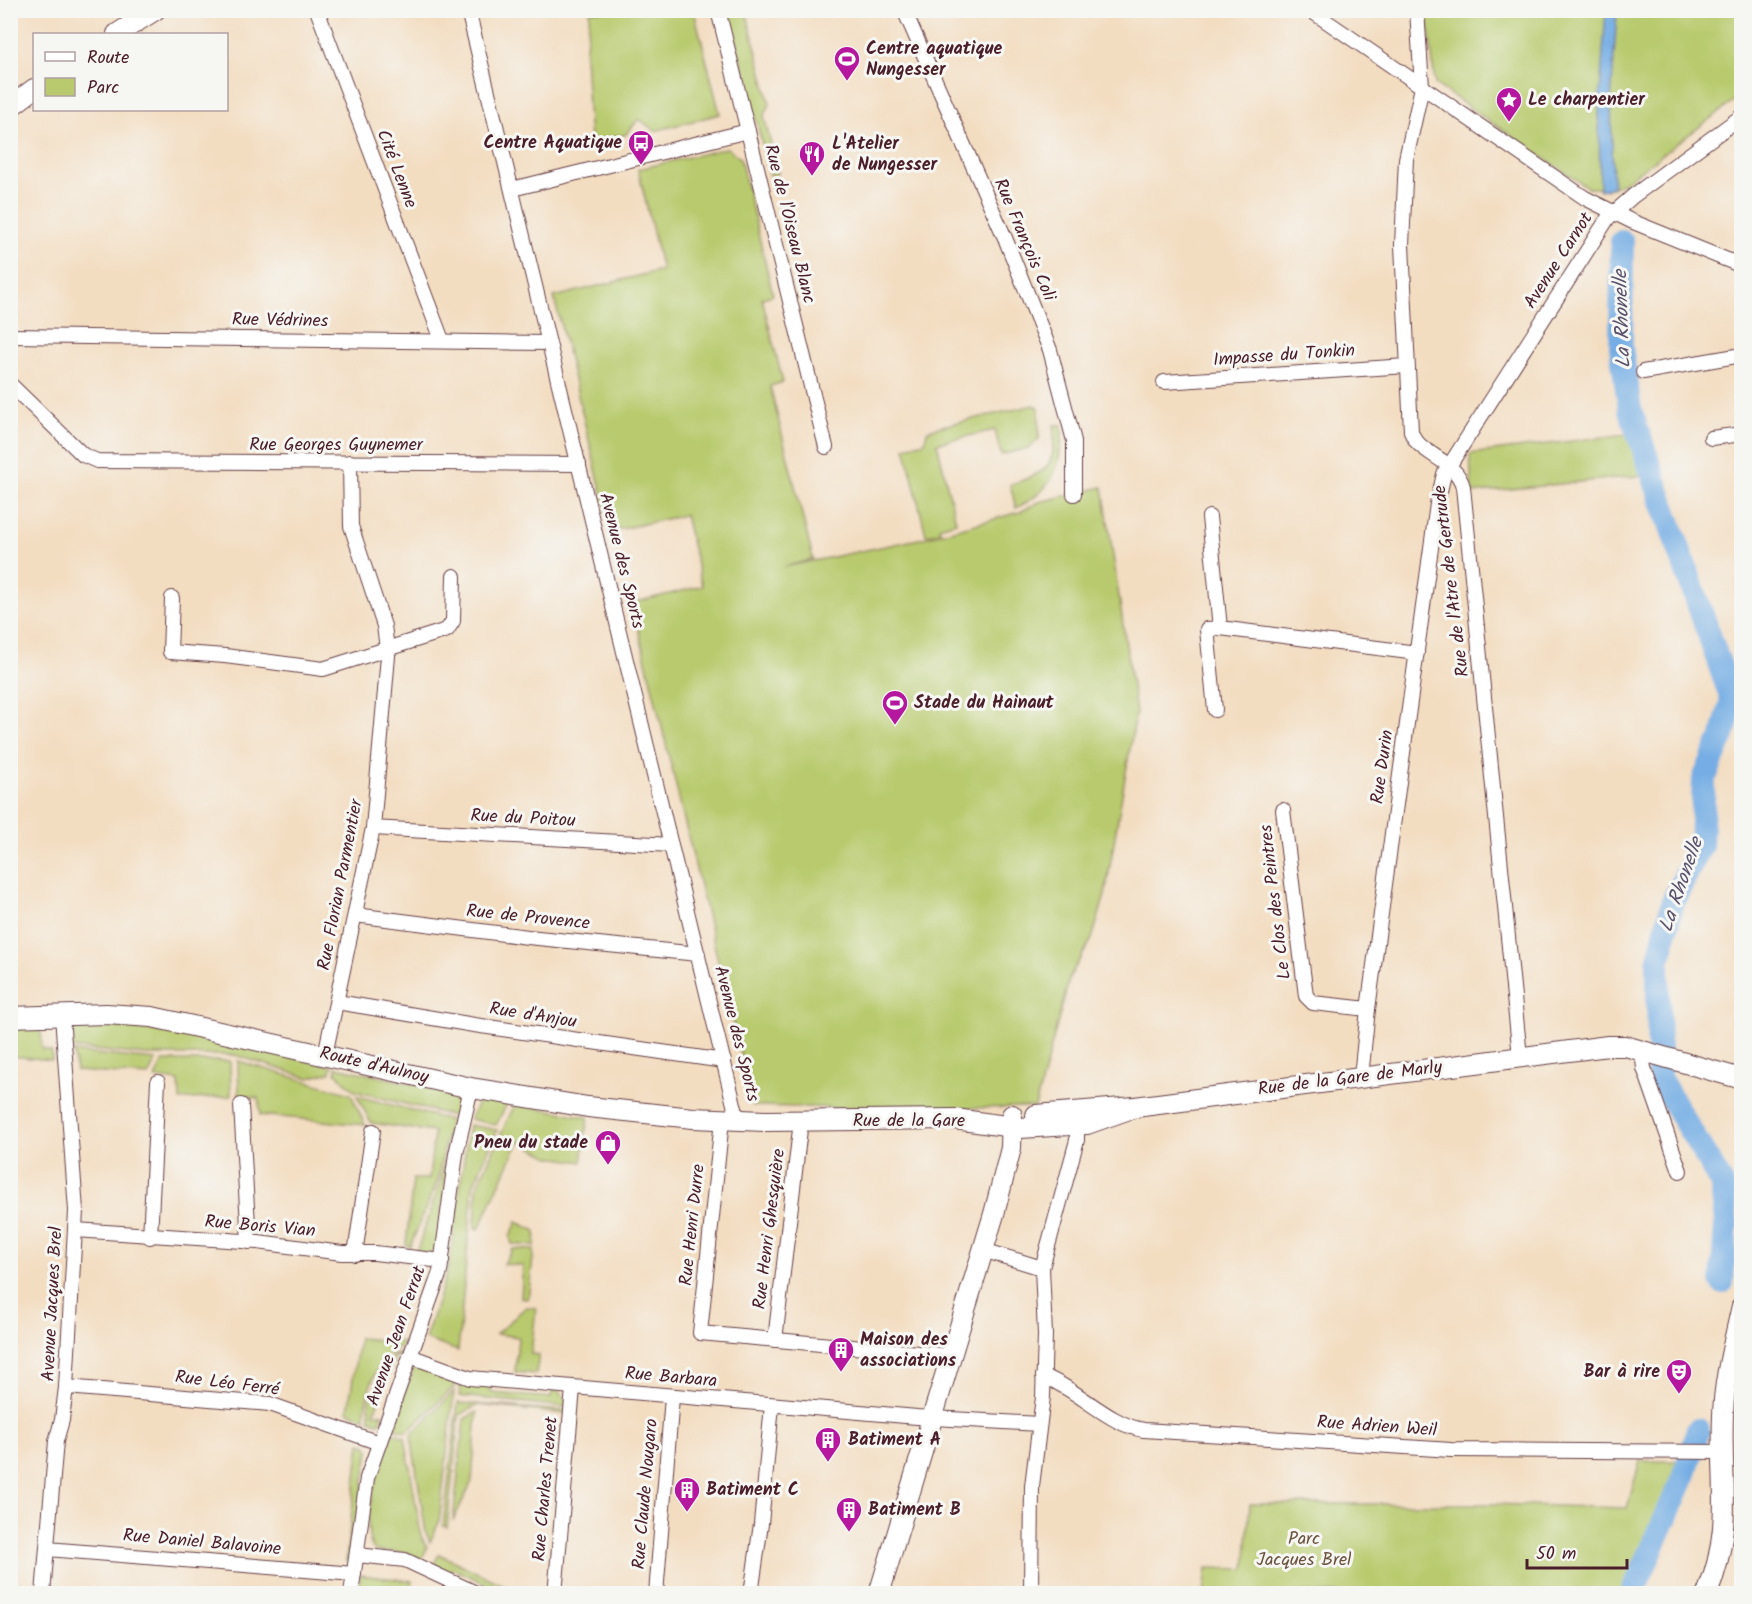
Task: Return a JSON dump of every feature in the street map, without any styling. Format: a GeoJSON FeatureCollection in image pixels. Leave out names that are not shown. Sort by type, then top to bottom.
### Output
{"type":"FeatureCollection","features":[{"type":"Feature","properties":{"kind":"street"},"geometry":{"type":"LineString","coordinates":[[119,33],[155,10]]}},
{"type":"Feature","properties":{"kind":"street","name":"Cité Lenne"},"geometry":{"type":"LineString","coordinates":[[317,10],[442,340]]}},
{"type":"Feature","properties":{"kind":"street","name":"Avenue des Sports"},"geometry":{"type":"LineString","coordinates":[[468,10],[724,1061],[730,1120]]}},
{"type":"Feature","properties":{"kind":"street","name":"Rue de l'Oiseau Blanc"},"geometry":{"type":"LineString","coordinates":[[718,10],[826,447]]}},
{"type":"Feature","properties":{"kind":"street","name":"Rue François Coli"},"geometry":{"type":"LineString","coordinates":[[904,10],[1005,238],[1050,350],[1074,441],[1074,494]]}},
{"type":"Feature","properties":{"kind":"street"},"geometry":{"type":"LineString","coordinates":[[1310,10],[1578,193],[1613,213],[1742,266]]}},
{"type":"Feature","properties":{"kind":"street","name":"Rue de l'Atre de Gertrude"},"geometry":{"type":"LineString","coordinates":[[1417,10],[1422,87],[1405,169],[1402,254],[1412,435],[1417,442],[1459,475],[1464,493],[1520,1057]]}},
{"type":"Feature","properties":{"kind":"street"},"geometry":{"type":"LineString","coordinates":[[10,107],[33,91]]}},
{"type":"Feature","properties":{"kind":"street","name":"Avenue Carnot"},"geometry":{"type":"LineString","coordinates":[[1449,465],[1613,213],[1742,116]]}},
{"type":"Feature","properties":{"kind":"street"},"geometry":{"type":"LineString","coordinates":[[512,189],[748,131]]}},
{"type":"Feature","properties":{"kind":"street","name":"Rue Védrines"},"geometry":{"type":"LineString","coordinates":[[10,336],[549,343]]}},
{"type":"Feature","properties":{"kind":"street"},"geometry":{"type":"LineString","coordinates":[[1643,372],[1742,355]]}},
{"type":"Feature","properties":{"kind":"street","name":"Impasse du Tonkin"},"geometry":{"type":"LineString","coordinates":[[1164,382],[1407,366]]}},
{"type":"Feature","properties":{"kind":"street","name":"Rue Georges Guynemer"},"geometry":{"type":"LineString","coordinates":[[10,384],[92,460],[579,464]]}},
{"type":"Feature","properties":{"kind":"street"},"geometry":{"type":"LineString","coordinates":[[1711,438],[1742,434]]}},
{"type":"Feature","properties":{"kind":"street","name":"Rue Florian Parmentier"},"geometry":{"type":"LineString","coordinates":[[325,1055],[373,828],[388,648],[351,526],[350,462]]}},
{"type":"Feature","properties":{"kind":"street","name":"Rue Durin"},"geometry":{"type":"LineString","coordinates":[[1361,1077],[1368,1009],[1437,504],[1449,465]]}},
{"type":"Feature","properties":{"kind":"street"},"geometry":{"type":"LineString","coordinates":[[1209,517],[1220,628]]}},
{"type":"Feature","properties":{"kind":"street"},"geometry":{"type":"LineString","coordinates":[[172,598],[170,652],[235,657],[316,670],[333,667],[450,628],[453,621],[454,576]]}},
{"type":"Feature","properties":{"kind":"street"},"geometry":{"type":"LineString","coordinates":[[1215,710],[1207,629],[1220,628],[1417,653]]}},
{"type":"Feature","properties":{"kind":"street","name":"Le Clos des Peintres"},"geometry":{"type":"LineString","coordinates":[[1283,810],[1306,996],[1313,1003],[1368,1009]]}},
{"type":"Feature","properties":{"kind":"street","name":"Rue du Poitou"},"geometry":{"type":"LineString","coordinates":[[373,828],[671,845]]}},
{"type":"Feature","properties":{"kind":"street","name":"Rue de Provence"},"geometry":{"type":"LineString","coordinates":[[355,915],[528,938],[698,954]]}},
{"type":"Feature","properties":{"kind":"street","name":"Rue d'Anjou"},"geometry":{"type":"LineString","coordinates":[[337,1002],[497,1029],[724,1061]]}},
{"type":"Feature","properties":{"kind":"street","name":"Route d'Aulnoy"},"geometry":{"type":"LineString","coordinates":[[10,1017],[62,1015],[152,1017],[471,1088],[588,1107],[730,1120]]}},
{"type":"Feature","properties":{"kind":"street","name":"Avenue Jacques Brel"},"geometry":{"type":"LineString","coordinates":[[43,1593],[56,1441],[62,1420],[66,1387],[75,1230],[75,1192],[62,1015]]}},
{"type":"Feature","properties":{"kind":"street","name":"Rue de la Gare de Marly"},"geometry":{"type":"LineString","coordinates":[[1077,1118],[1104,1119],[1135,1107],[1608,1046],[1645,1052],[1742,1079]]}},
{"type":"Feature","properties":{"kind":"street"},"geometry":{"type":"LineString","coordinates":[[1645,1052],[1644,1068],[1680,1171]]}},
{"type":"Feature","properties":{"kind":"street"},"geometry":{"type":"LineString","coordinates":[[150,1237],[158,1082]]}},
{"type":"Feature","properties":{"kind":"street","name":"Avenue Jean Ferrat"},"geometry":{"type":"LineString","coordinates":[[351,1593],[365,1486],[442,1261],[456,1154],[471,1088]]}},
{"type":"Feature","properties":{"kind":"street"},"geometry":{"type":"LineString","coordinates":[[241,1105],[249,1242]]}},
{"type":"Feature","properties":{"kind":"street"},"geometry":{"type":"LineString","coordinates":[[879,1593],[994,1214],[1012,1187],[1020,1121],[1077,1118],[1077,1140],[1042,1268],[1045,1327],[1043,1376],[1032,1486],[1031,1593]]}},
{"type":"Feature","properties":{"kind":"street","name":"Rue de la Gare"},"geometry":{"type":"LineString","coordinates":[[730,1120],[1020,1121]]}},
{"type":"Feature","properties":{"kind":"street","name":"Rue Henri Durre"},"geometry":{"type":"LineString","coordinates":[[730,1120],[700,1333],[775,1340]]}},
{"type":"Feature","properties":{"kind":"street","name":"Rue Henri Ghesquière"},"geometry":{"type":"LineString","coordinates":[[775,1340],[801,1121]]}},
{"type":"Feature","properties":{"kind":"street"},"geometry":{"type":"LineString","coordinates":[[355,1254],[373,1131]]}},
{"type":"Feature","properties":{"kind":"street","name":"Rue Boris Vian"},"geometry":{"type":"LineString","coordinates":[[75,1230],[150,1237],[249,1242],[442,1261]]}},
{"type":"Feature","properties":{"kind":"street"},"geometry":{"type":"LineString","coordinates":[[983,1250],[1042,1268]]}},
{"type":"Feature","properties":{"kind":"street"},"geometry":{"type":"LineString","coordinates":[[1707,1593],[1718,1561],[1725,1524],[1723,1452],[1725,1393],[1742,1306]]}},
{"type":"Feature","properties":{"kind":"street"},"geometry":{"type":"LineString","coordinates":[[775,1340],[951,1356]]}},
{"type":"Feature","properties":{"kind":"street","name":"Rue Barbara"},"geometry":{"type":"LineString","coordinates":[[410,1356],[470,1378],[932,1418],[1039,1424]]}},
{"type":"Feature","properties":{"kind":"street","name":"Rue Adrien Weil"},"geometry":{"type":"LineString","coordinates":[[1043,1376],[1069,1387],[1124,1424],[1144,1430],[1451,1450],[1723,1452]]}},
{"type":"Feature","properties":{"kind":"street","name":"Rue Léo Ferré"},"geometry":{"type":"LineString","coordinates":[[66,1387],[270,1404],[379,1443]]}},
{"type":"Feature","properties":{"kind":"street","name":"Rue Charles Trenet"},"geometry":{"type":"LineString","coordinates":[[555,1593],[573,1388]]}},
{"type":"Feature","properties":{"kind":"street","name":"Rue Claude Nougaro"},"geometry":{"type":"LineString","coordinates":[[656,1593],[672,1396]]}},
{"type":"Feature","properties":{"kind":"street"},"geometry":{"type":"LineString","coordinates":[[751,1593],[761,1524],[772,1405]]}},
{"type":"Feature","properties":{"kind":"street","name":"Rue Daniel Balavoine"},"geometry":{"type":"LineString","coordinates":[[47,1549],[354,1574]]}},
{"type":"Feature","properties":{"kind":"street"},"geometry":{"type":"LineString","coordinates":[[357,1555],[405,1560],[478,1593]]}},
{"type":"Feature","properties":{"kind":"green space"},"geometry":{"type":"Polygon","coordinates":[[[590,11],[694,11],[720,114],[655,131],[639,119],[625,135],[590,141],[585,56],[590,11]]]}},
{"type":"Feature","properties":{"kind":"green space"},"geometry":{"type":"Polygon","coordinates":[[[729,11],[746,11],[770,104],[764,116],[778,174],[770,175],[729,11]]]}},
{"type":"Feature","properties":{"kind":"green space"},"geometry":{"type":"Polygon","coordinates":[[[1427,11],[1741,11],[1741,96],[1626,181],[1612,188],[1588,188],[1435,84],[1427,11]]]}},
{"type":"Feature","properties":{"kind":"green space"},"geometry":{"type":"Polygon","coordinates":[[[727,148],[740,158],[773,295],[762,298],[783,382],[770,386],[813,559],[784,567],[924,538],[1020,512],[1039,502],[1103,487],[1136,713],[1105,895],[1092,939],[1070,976],[1035,1107],[901,1109],[753,1106],[632,603],[702,586],[685,515],[611,531],[554,297],[662,270],[638,169],[727,148]]]}},
{"type":"Feature","properties":{"kind":"green space"},"geometry":{"type":"Polygon","coordinates":[[[1034,405],[1039,408],[1039,439],[1029,448],[1001,455],[995,430],[937,443],[956,522],[939,527],[940,532],[926,535],[905,447],[925,442],[927,431],[938,427],[1034,405]]]}},
{"type":"Feature","properties":{"kind":"green space"},"geometry":{"type":"Polygon","coordinates":[[[1054,425],[1062,425],[1062,440],[1053,475],[1039,493],[1016,508],[1010,485],[1047,466],[1053,451],[1054,425]]]}},
{"type":"Feature","properties":{"kind":"green space"},"geometry":{"type":"Polygon","coordinates":[[[1627,434],[1646,475],[1472,493],[1470,454],[1627,434]]]}},
{"type":"Feature","properties":{"kind":"green space"},"geometry":{"type":"Polygon","coordinates":[[[81,1023],[189,1034],[332,1066],[331,1072],[309,1078],[235,1055],[147,1055],[71,1048],[70,1036],[81,1023]]]}},
{"type":"Feature","properties":{"kind":"green space"},"geometry":{"type":"Polygon","coordinates":[[[38,1027],[41,1031],[42,1049],[52,1052],[52,1060],[11,1056],[11,1029],[38,1027]]]}},
{"type":"Feature","properties":{"kind":"green space"},"geometry":{"type":"Polygon","coordinates":[[[73,1052],[156,1060],[148,1076],[76,1071],[73,1052]]]}},
{"type":"Feature","properties":{"kind":"green space"},"geometry":{"type":"Polygon","coordinates":[[[163,1061],[230,1061],[231,1096],[180,1100],[179,1081],[155,1078],[163,1061]]]}},
{"type":"Feature","properties":{"kind":"green space"},"geometry":{"type":"Polygon","coordinates":[[[238,1061],[351,1094],[365,1125],[260,1115],[259,1098],[239,1096],[238,1061]]]}},
{"type":"Feature","properties":{"kind":"green space"},"geometry":{"type":"Polygon","coordinates":[[[336,1067],[449,1092],[458,1102],[457,1117],[355,1091],[336,1073],[336,1067]]]}},
{"type":"Feature","properties":{"kind":"green space"},"geometry":{"type":"Polygon","coordinates":[[[357,1096],[450,1120],[437,1183],[410,1246],[406,1245],[413,1179],[429,1179],[434,1132],[371,1123],[357,1096]]]}},
{"type":"Feature","properties":{"kind":"green space"},"geometry":{"type":"Polygon","coordinates":[[[485,1099],[507,1104],[496,1125],[470,1119],[479,1101],[485,1099]]]}},
{"type":"Feature","properties":{"kind":"green space"},"geometry":{"type":"Polygon","coordinates":[[[515,1104],[588,1117],[582,1162],[550,1157],[519,1141],[479,1229],[475,1228],[477,1186],[515,1104]]]}},
{"type":"Feature","properties":{"kind":"green space"},"geometry":{"type":"Polygon","coordinates":[[[454,1122],[436,1250],[430,1254],[416,1253],[440,1183],[454,1122]]]}},
{"type":"Feature","properties":{"kind":"green space"},"geometry":{"type":"Polygon","coordinates":[[[469,1125],[497,1130],[473,1186],[458,1351],[425,1339],[448,1269],[469,1125]]]}},
{"type":"Feature","properties":{"kind":"green space"},"geometry":{"type":"Polygon","coordinates":[[[517,1222],[536,1231],[535,1246],[512,1244],[510,1237],[517,1222]]]}},
{"type":"Feature","properties":{"kind":"green space"},"geometry":{"type":"Polygon","coordinates":[[[513,1249],[534,1250],[528,1299],[521,1298],[523,1266],[504,1264],[513,1249]]]}},
{"type":"Feature","properties":{"kind":"green space"},"geometry":{"type":"Polygon","coordinates":[[[526,1307],[536,1308],[531,1354],[539,1355],[536,1374],[515,1372],[518,1337],[496,1334],[526,1307]]]}},
{"type":"Feature","properties":{"kind":"green space"},"geometry":{"type":"Polygon","coordinates":[[[359,1338],[403,1342],[402,1346],[386,1357],[374,1376],[367,1399],[365,1419],[348,1411],[359,1338]]]}},
{"type":"Feature","properties":{"kind":"green space"},"geometry":{"type":"Polygon","coordinates":[[[406,1352],[404,1356],[395,1356],[374,1413],[383,1414],[380,1423],[370,1419],[369,1400],[392,1356],[406,1352]]]}},
{"type":"Feature","properties":{"kind":"green space"},"geometry":{"type":"Polygon","coordinates":[[[419,1366],[457,1380],[456,1385],[407,1432],[392,1427],[413,1369],[419,1366]]]}},
{"type":"Feature","properties":{"kind":"green space"},"geometry":{"type":"Polygon","coordinates":[[[461,1381],[491,1386],[491,1393],[551,1398],[552,1391],[558,1391],[566,1399],[566,1407],[459,1396],[461,1381]]]}},
{"type":"Feature","properties":{"kind":"green space"},"geometry":{"type":"Polygon","coordinates":[[[454,1391],[439,1522],[430,1542],[426,1533],[411,1435],[454,1391]]]}},
{"type":"Feature","properties":{"kind":"green space"},"geometry":{"type":"Polygon","coordinates":[[[458,1403],[566,1411],[566,1414],[478,1405],[459,1415],[447,1527],[443,1526],[458,1403]]]}},
{"type":"Feature","properties":{"kind":"green space"},"geometry":{"type":"Polygon","coordinates":[[[477,1412],[472,1481],[453,1521],[464,1419],[477,1412]]]}},
{"type":"Feature","properties":{"kind":"green space"},"geometry":{"type":"Polygon","coordinates":[[[391,1432],[405,1437],[421,1536],[427,1547],[422,1560],[408,1553],[375,1551],[370,1541],[368,1527],[373,1493],[391,1432]]]}},
{"type":"Feature","properties":{"kind":"green space"},"geometry":{"type":"Polygon","coordinates":[[[360,1443],[367,1445],[369,1451],[350,1561],[346,1561],[360,1443]]]}},
{"type":"Feature","properties":{"kind":"green space","name":"Parc Jacques Brel"},"geometry":{"type":"Polygon","coordinates":[[[1640,1461],[1681,1461],[1623,1593],[1204,1593],[1207,1568],[1245,1569],[1250,1504],[1491,1504],[1627,1508],[1640,1461]]]}},
{"type":"Feature","properties":{"kind":"green space"},"geometry":{"type":"Polygon","coordinates":[[[439,1554],[520,1593],[506,1593],[452,1568],[449,1574],[433,1566],[439,1554]]]}},
{"type":"Feature","properties":{"kind":"green space"},"geometry":{"type":"Polygon","coordinates":[[[360,1575],[412,1581],[411,1593],[358,1594],[360,1575]]]}},
{"type":"Feature","properties":{"kind":"water"},"geometry":{"type":"Polygon","coordinates":[[[1606,11],[1617,11],[1611,101],[1613,187],[1600,190],[1599,108],[1606,11]]]}},
{"type":"Feature","properties":{"kind":"waterway","name":"La Rhonelle"},"geometry":{"type":"LineString","coordinates":[[1622,242],[1621,347],[1630,410],[1732,700],[1723,735],[1704,779],[1701,845],[1673,901],[1658,963],[1659,1078],[1722,1184],[1726,1224],[1722,1282]]}},
{"type":"Feature","properties":{"kind":"waterway","name":"La Rhonelle"},"geometry":{"type":"LineString","coordinates":[[1632,1594],[1684,1476],[1698,1430]]}},
{"type":"Feature","properties":{"kind":"place","name":"Centre aquatique Nungesser"},"geometry":{"type":"Point","coordinates":[847,82]}},
{"type":"Feature","properties":{"kind":"place","name":"Le charpentier"},"geometry":{"type":"Point","coordinates":[1509,123]}},
{"type":"Feature","properties":{"kind":"place","name":"Centre Aquatique"},"geometry":{"type":"Point","coordinates":[641,166]}},
{"type":"Feature","properties":{"kind":"place","name":"L'Atelier de Nungesser"},"geometry":{"type":"Point","coordinates":[812,177]}},
{"type":"Feature","properties":{"kind":"place","name":"Stade du Hainaut"},"geometry":{"type":"Point","coordinates":[895,726]}},
{"type":"Feature","properties":{"kind":"place","name":"Pneu du stade"},"geometry":{"type":"Point","coordinates":[608,1166]}},
{"type":"Feature","properties":{"kind":"place","name":"Maison des associations"},"geometry":{"type":"Point","coordinates":[841,1373]}},
{"type":"Feature","properties":{"kind":"place","name":"Bar à rire"},"geometry":{"type":"Point","coordinates":[1679,1395]}},
{"type":"Feature","properties":{"kind":"place","name":"Batiment A"},"geometry":{"type":"Point","coordinates":[828,1463]}},
{"type":"Feature","properties":{"kind":"place","name":"Batiment C"},"geometry":{"type":"Point","coordinates":[687,1513]}},
{"type":"Feature","properties":{"kind":"place","name":"Batiment B"},"geometry":{"type":"Point","coordinates":[849,1533]}}]}
